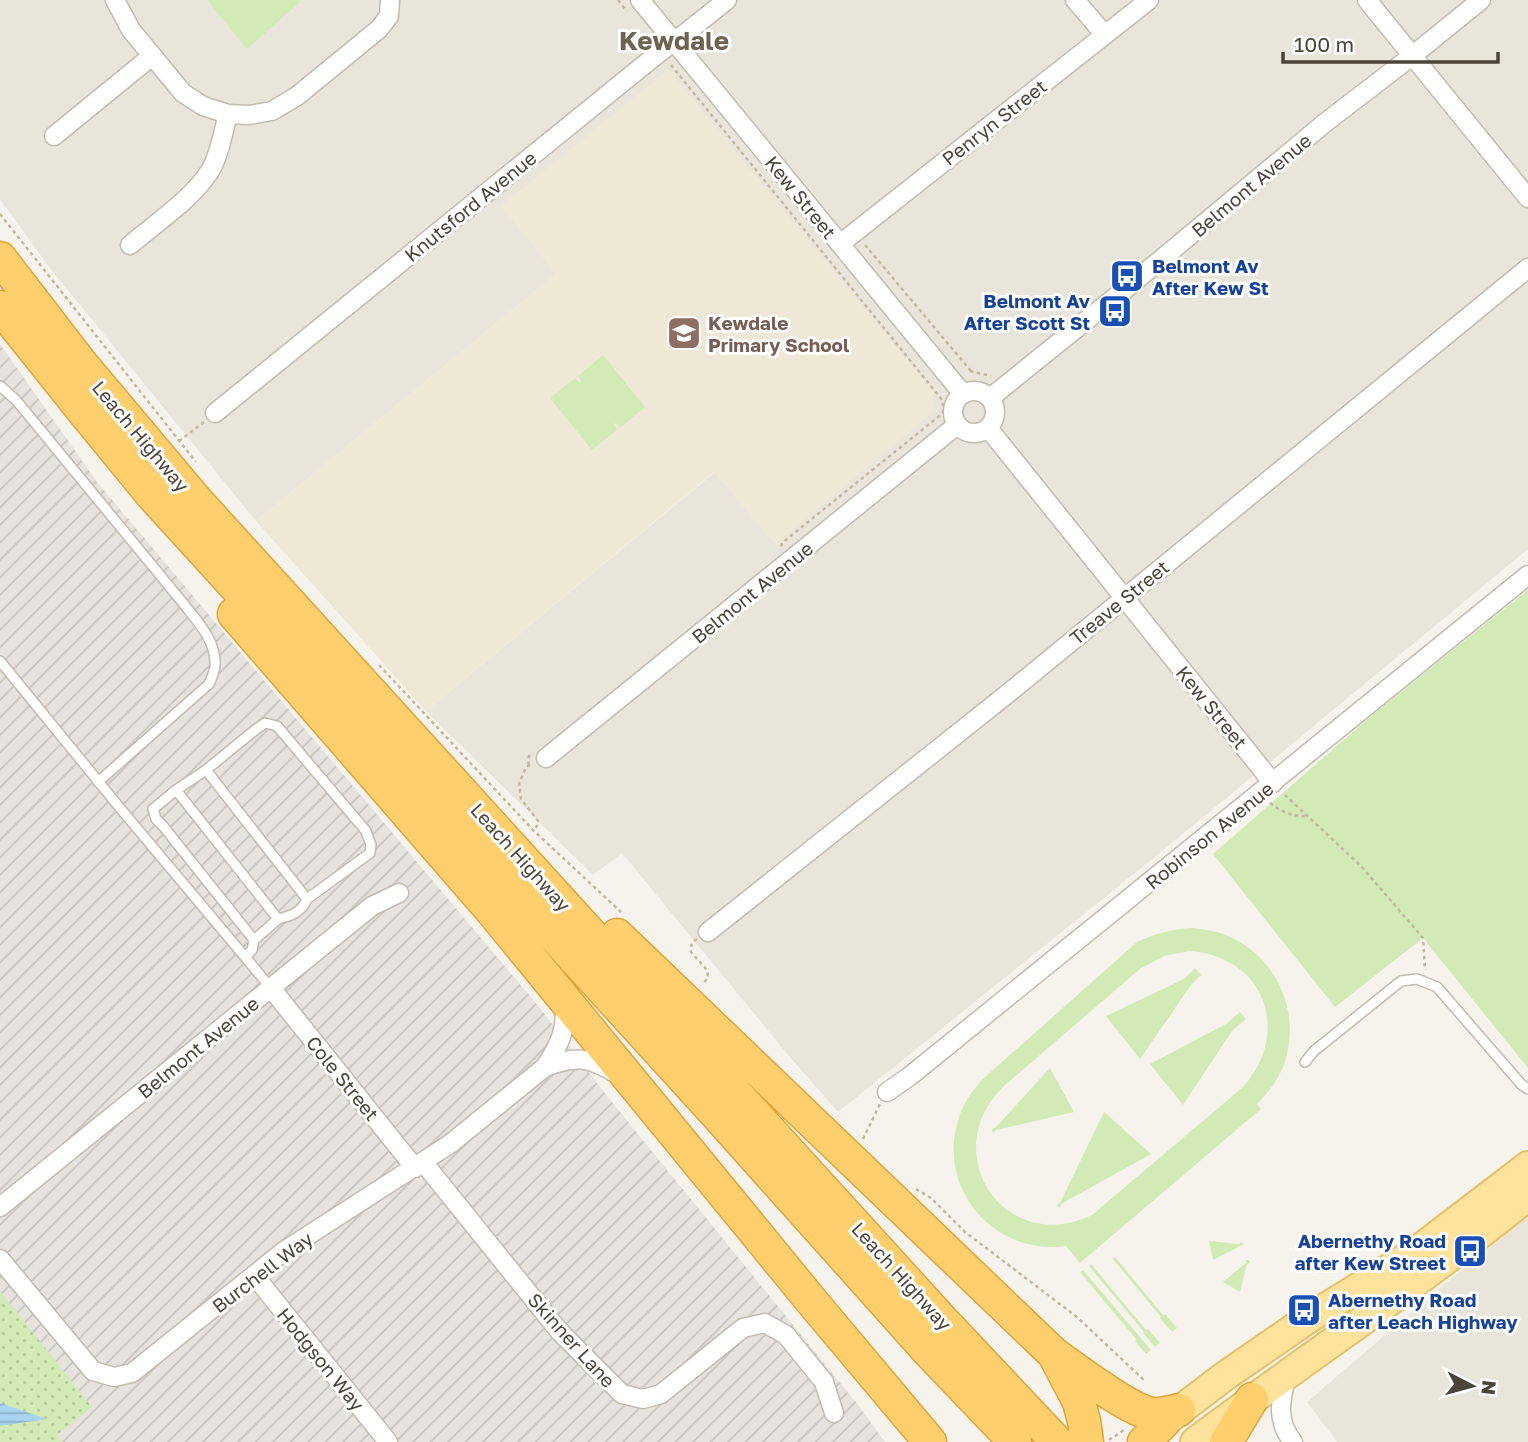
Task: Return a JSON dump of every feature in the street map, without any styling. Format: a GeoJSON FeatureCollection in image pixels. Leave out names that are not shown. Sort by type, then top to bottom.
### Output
{"type":"FeatureCollection","features":[{"type":"Feature","properties":{"kind":"highway","name":"Leach Highway"},"geometry":{"type":"LineString","coordinates":[[0,258],[80,362],[196,500],[942,1320],[1057,1442]]}},
{"type":"Feature","properties":{"kind":"highway","name":"Leach Highway"},"geometry":{"type":"LineString","coordinates":[[0,307],[152,495],[701,1097],[929,1352],[1015,1442]]}},
{"type":"Feature","properties":{"kind":"highway"},"geometry":{"type":"LineString","coordinates":[[152,495],[239,621],[492,911],[930,1442]]}},
{"type":"Feature","properties":{"kind":"highway"},"geometry":{"type":"LineString","coordinates":[[430,757],[1054,1354],[1121,1400],[1152,1414],[1166,1413],[1150,1429]]}},
{"type":"Feature","properties":{"kind":"highway"},"geometry":{"type":"LineString","coordinates":[[1054,1354],[1079,1402],[1087,1442]]}},
{"type":"Feature","properties":{"kind":"highway"},"geometry":{"type":"LineString","coordinates":[[1226,1442],[1252,1399]]}},
{"type":"Feature","properties":{"kind":"highway"},"geometry":{"type":"LineString","coordinates":[[900,1405],[943,1442]]}},
{"type":"Feature","properties":{"kind":"main road"},"geometry":{"type":"LineString","coordinates":[[1150,1429],[1309,1318],[1413,1254],[1528,1166]]}},
{"type":"Feature","properties":{"kind":"main road"},"geometry":{"type":"LineString","coordinates":[[1195,1442],[1455,1254],[1528,1196]]}},
{"type":"Feature","properties":{"kind":"street"},"geometry":{"type":"LineString","coordinates":[[115,0],[131,30],[183,93],[203,106],[228,114],[249,115],[272,111],[297,96],[379,29],[389,16],[390,0]]}},
{"type":"Feature","properties":{"kind":"street","name":"Kew Street"},"geometry":{"type":"LineString","coordinates":[[640,0],[840,244],[964,385]]}},
{"type":"Feature","properties":{"kind":"street","name":"Knutsford Avenue"},"geometry":{"type":"LineString","coordinates":[[215,413],[727,0]]}},
{"type":"Feature","properties":{"kind":"street"},"geometry":{"type":"LineString","coordinates":[[1075,0],[1105,35]]}},
{"type":"Feature","properties":{"kind":"street","name":"Penryn Street"},"geometry":{"type":"LineString","coordinates":[[840,244],[1149,0]]}},
{"type":"Feature","properties":{"kind":"street"},"geometry":{"type":"LineString","coordinates":[[1367,0],[1528,198]]}},
{"type":"Feature","properties":{"kind":"street","name":"Belmont Avenue"},"geometry":{"type":"LineString","coordinates":[[990,398],[1326,122],[1481,0]]}},
{"type":"Feature","properties":{"kind":"street"},"geometry":{"type":"LineString","coordinates":[[54,136],[152,56]]}},
{"type":"Feature","properties":{"kind":"street"},"geometry":{"type":"LineString","coordinates":[[130,245],[195,191],[211,169],[228,114]]}},
{"type":"Feature","properties":{"kind":"street","name":"Treave Street"},"geometry":{"type":"LineString","coordinates":[[708,932],[1006,695],[1528,268]]}},
{"type":"Feature","properties":{"kind":"street"},"geometry":{"type":"LineString","coordinates":[[964,385],[990,398],[995,410],[988,428],[975,433],[962,430],[957,425],[954,405],[964,385]]}},
{"type":"Feature","properties":{"kind":"street","name":"Belmont Avenue"},"geometry":{"type":"LineString","coordinates":[[536,758],[957,425]]}},
{"type":"Feature","properties":{"kind":"street","name":"Kew Street"},"geometry":{"type":"LineString","coordinates":[[988,428],[1273,783]]}},
{"type":"Feature","properties":{"kind":"street","name":"Robinson Avenue"},"geometry":{"type":"LineString","coordinates":[[887,1092],[1528,575]]}},
{"type":"Feature","properties":{"kind":"street","name":"Belmont Avenue"},"geometry":{"type":"LineString","coordinates":[[0,1207],[372,906],[399,893]]}},
{"type":"Feature","properties":{"kind":"street","name":"Cole Street"},"geometry":{"type":"LineString","coordinates":[[271,988],[419,1165]]}},
{"type":"Feature","properties":{"kind":"street","name":"Burchell Way"},"geometry":{"type":"LineString","coordinates":[[545,1067],[564,1031],[564,999]]}},
{"type":"Feature","properties":{"kind":"street","name":"Burchell Way"},"geometry":{"type":"LineString","coordinates":[[0,1259],[93,1371],[114,1377],[132,1373],[284,1251],[450,1144],[545,1067],[564,1060],[582,1059],[603,1066],[635,1086]]}},
{"type":"Feature","properties":{"kind":"street","name":"Skinner Lane"},"geometry":{"type":"LineString","coordinates":[[419,1165],[560,1332],[622,1394],[643,1399],[660,1394],[743,1328],[765,1323],[786,1335],[824,1382],[834,1413]]}},
{"type":"Feature","properties":{"kind":"street","name":"Hodgson Way"},"geometry":{"type":"LineString","coordinates":[[254,1275],[388,1442]]}},
{"type":"Feature","properties":{"kind":"street"},"geometry":{"type":"LineString","coordinates":[[1287,1373],[1281,1415],[1287,1434],[1293,1442]]}},
{"type":"Feature","properties":{"kind":"lane"},"geometry":{"type":"LineString","coordinates":[[0,386],[16,400],[183,603],[203,629],[213,648],[216,665],[209,684],[98,782]]}},
{"type":"Feature","properties":{"kind":"lane"},"geometry":{"type":"LineString","coordinates":[[0,661],[271,988]]}},
{"type":"Feature","properties":{"kind":"lane"},"geometry":{"type":"LineString","coordinates":[[245,957],[252,950],[254,940],[278,919],[291,916],[304,908],[307,900],[370,853],[371,845],[366,831],[277,726],[265,723],[153,809],[156,819],[254,940]]}},
{"type":"Feature","properties":{"kind":"lane"},"geometry":{"type":"LineString","coordinates":[[206,770],[307,900]]}},
{"type":"Feature","properties":{"kind":"lane"},"geometry":{"type":"LineString","coordinates":[[176,790],[278,919]]}},
{"type":"Feature","properties":{"kind":"lane"},"geometry":{"type":"LineString","coordinates":[[1305,1062],[1314,1051],[1401,981],[1417,979],[1437,987],[1528,1090]]}},
{"type":"Feature","properties":{"kind":"path"},"geometry":{"type":"LineString","coordinates":[[667,60],[943,401],[943,412],[938,417],[782,543],[779,552]]}},
{"type":"Feature","properties":{"kind":"path"},"geometry":{"type":"LineString","coordinates":[[0,214],[196,463]]}},
{"type":"Feature","properties":{"kind":"path"},"geometry":{"type":"LineString","coordinates":[[864,244],[971,371],[992,376]]}},
{"type":"Feature","properties":{"kind":"path"},"geometry":{"type":"LineString","coordinates":[[964,385],[971,371]]}},
{"type":"Feature","properties":{"kind":"path"},"geometry":{"type":"LineString","coordinates":[[179,441],[215,413]]}},
{"type":"Feature","properties":{"kind":"path"},"geometry":{"type":"LineString","coordinates":[[372,658],[533,830],[622,913]]}},
{"type":"Feature","properties":{"kind":"path"},"geometry":{"type":"LineString","coordinates":[[533,830],[538,821],[521,799],[519,784],[526,766],[536,758]]}},
{"type":"Feature","properties":{"kind":"path"},"geometry":{"type":"LineString","coordinates":[[1273,783],[1361,866],[1423,938],[1425,982]]}},
{"type":"Feature","properties":{"kind":"path"},"geometry":{"type":"LineString","coordinates":[[701,987],[709,976],[691,952],[691,947],[693,942],[708,932]]}},
{"type":"Feature","properties":{"kind":"path"},"geometry":{"type":"LineString","coordinates":[[858,1144],[865,1137],[887,1092]]}},
{"type":"Feature","properties":{"kind":"path"},"geometry":{"type":"LineString","coordinates":[[908,1185],[931,1198],[965,1232],[1077,1317],[1146,1382]]}},
{"type":"Feature","properties":{"kind":"path"},"geometry":{"type":"LineString","coordinates":[[925,1200],[927,1195]]}},
{"type":"Feature","properties":{"kind":"path"},"geometry":{"type":"LineString","coordinates":[[1107,1442],[1150,1429]]}},
{"type":"Feature","properties":{"kind":"shaded area"},"geometry":{"type":"Polygon","coordinates":[[[0,0],[1528,0],[1528,549],[1156,856],[838,1112],[622,853],[593,875],[426,711],[715,472],[931,413],[933,393],[668,70],[556,274],[256,521],[49,267],[0,199],[0,0]]]}},
{"type":"Feature","properties":{"kind":"shaded area","name":"Kewdale Primary School"},"geometry":{"type":"Polygon","coordinates":[[[668,70],[933,393],[932,413],[775,544],[714,472],[426,711],[256,521],[556,274],[501,206],[668,70]]]}},
{"type":"Feature","properties":{"kind":"shaded area"},"geometry":{"type":"Polygon","coordinates":[[[0,344],[97,482],[540,1008],[607,1096],[859,1406],[885,1442],[0,1442],[0,344]]]}},
{"type":"Feature","properties":{"kind":"shaded area"},"geometry":{"type":"Polygon","coordinates":[[[1528,1216],[1528,1442],[1337,1442],[1307,1402],[1528,1216]]]}},
{"type":"Feature","properties":{"kind":"green space"},"geometry":{"type":"Polygon","coordinates":[[[207,0],[299,0],[300,2],[247,49],[207,0]]]}},
{"type":"Feature","properties":{"kind":"green space"},"geometry":{"type":"Polygon","coordinates":[[[603,355],[645,407],[620,428],[614,424],[617,430],[592,450],[550,398],[575,378],[582,382],[578,376],[603,355]]]}},
{"type":"Feature","properties":{"kind":"green space"},"geometry":{"type":"Polygon","coordinates":[[[1528,590],[1528,1068],[1423,938],[1335,1007],[1213,854],[1370,717],[1528,590]]]}},
{"type":"Feature","properties":{"kind":"green space"},"geometry":{"type":"Polygon","coordinates":[[[1196,928],[1214,932],[1245,945],[1271,970],[1280,986],[1289,1021],[1289,1040],[1281,1071],[1257,1104],[1261,1109],[1080,1263],[1066,1246],[1040,1246],[1016,1240],[995,1229],[978,1213],[964,1194],[956,1171],[954,1147],[958,1121],[968,1098],[983,1079],[1137,942],[1163,932],[1196,928]],[[1189,951],[1164,956],[1141,968],[1004,1086],[984,1113],[976,1140],[979,1167],[990,1191],[1008,1210],[1032,1222],[1060,1224],[1092,1215],[1243,1087],[1258,1066],[1266,1043],[1267,1021],[1263,1000],[1252,982],[1236,967],[1215,956],[1189,951]]]}},
{"type":"Feature","properties":{"kind":"green space"},"geometry":{"type":"Polygon","coordinates":[[[1195,968],[1201,975],[1191,985],[1140,1059],[1106,1016],[1184,979],[1195,968]]]}},
{"type":"Feature","properties":{"kind":"green space"},"geometry":{"type":"Polygon","coordinates":[[[1240,1012],[1246,1019],[1232,1031],[1183,1105],[1150,1064],[1226,1024],[1240,1012]]]}},
{"type":"Feature","properties":{"kind":"green space"},"geometry":{"type":"Polygon","coordinates":[[[1050,1068],[1074,1112],[992,1132],[992,1129],[1050,1068]]]}},
{"type":"Feature","properties":{"kind":"green space"},"geometry":{"type":"Polygon","coordinates":[[[1104,1112],[1151,1154],[1061,1204],[1060,1208],[1057,1205],[1104,1112]]]}},
{"type":"Feature","properties":{"kind":"green space"},"geometry":{"type":"Polygon","coordinates":[[[1209,1241],[1241,1242],[1244,1244],[1213,1260],[1209,1241]]]}},
{"type":"Feature","properties":{"kind":"green space"},"geometry":{"type":"Polygon","coordinates":[[[1115,1257],[1177,1328],[1172,1332],[1113,1259],[1115,1257]]]}},
{"type":"Feature","properties":{"kind":"green space"},"geometry":{"type":"Polygon","coordinates":[[[1246,1260],[1250,1263],[1247,1264],[1240,1292],[1223,1282],[1246,1263],[1246,1260]]]}},
{"type":"Feature","properties":{"kind":"green space"},"geometry":{"type":"Polygon","coordinates":[[[1091,1264],[1160,1343],[1155,1347],[1089,1266],[1091,1264]]]}},
{"type":"Feature","properties":{"kind":"green space"},"geometry":{"type":"Polygon","coordinates":[[[1083,1270],[1151,1350],[1146,1354],[1080,1272],[1083,1270]]]}},
{"type":"Feature","properties":{"kind":"green space"},"geometry":{"type":"Polygon","coordinates":[[[0,1291],[92,1407],[57,1435],[62,1442],[0,1442],[0,1291]]]}},
{"type":"Feature","properties":{"kind":"water"},"geometry":{"type":"Polygon","coordinates":[[[0,1403],[47,1419],[0,1426],[0,1403]]]}},
{"type":"Feature","properties":{"kind":"place","name":"Belmont Av After Kew St"},"geometry":{"type":"Point","coordinates":[1127,276]}},
{"type":"Feature","properties":{"kind":"place","name":"Belmont Av After Scott St"},"geometry":{"type":"Point","coordinates":[1115,311]}},
{"type":"Feature","properties":{"kind":"place","name":"Kewdale Primary School"},"geometry":{"type":"Point","coordinates":[684,333]}},
{"type":"Feature","properties":{"kind":"place","name":"Abernethy Road after Kew Street"},"geometry":{"type":"Point","coordinates":[1470,1251]}},
{"type":"Feature","properties":{"kind":"place","name":"Abernethy Road after Leach Highway"},"geometry":{"type":"Point","coordinates":[1304,1310]}},
{"type":"Feature","properties":{"kind":"district","name":"Kewdale"},"geometry":{"type":"Point","coordinates":[674,40]}}]}
